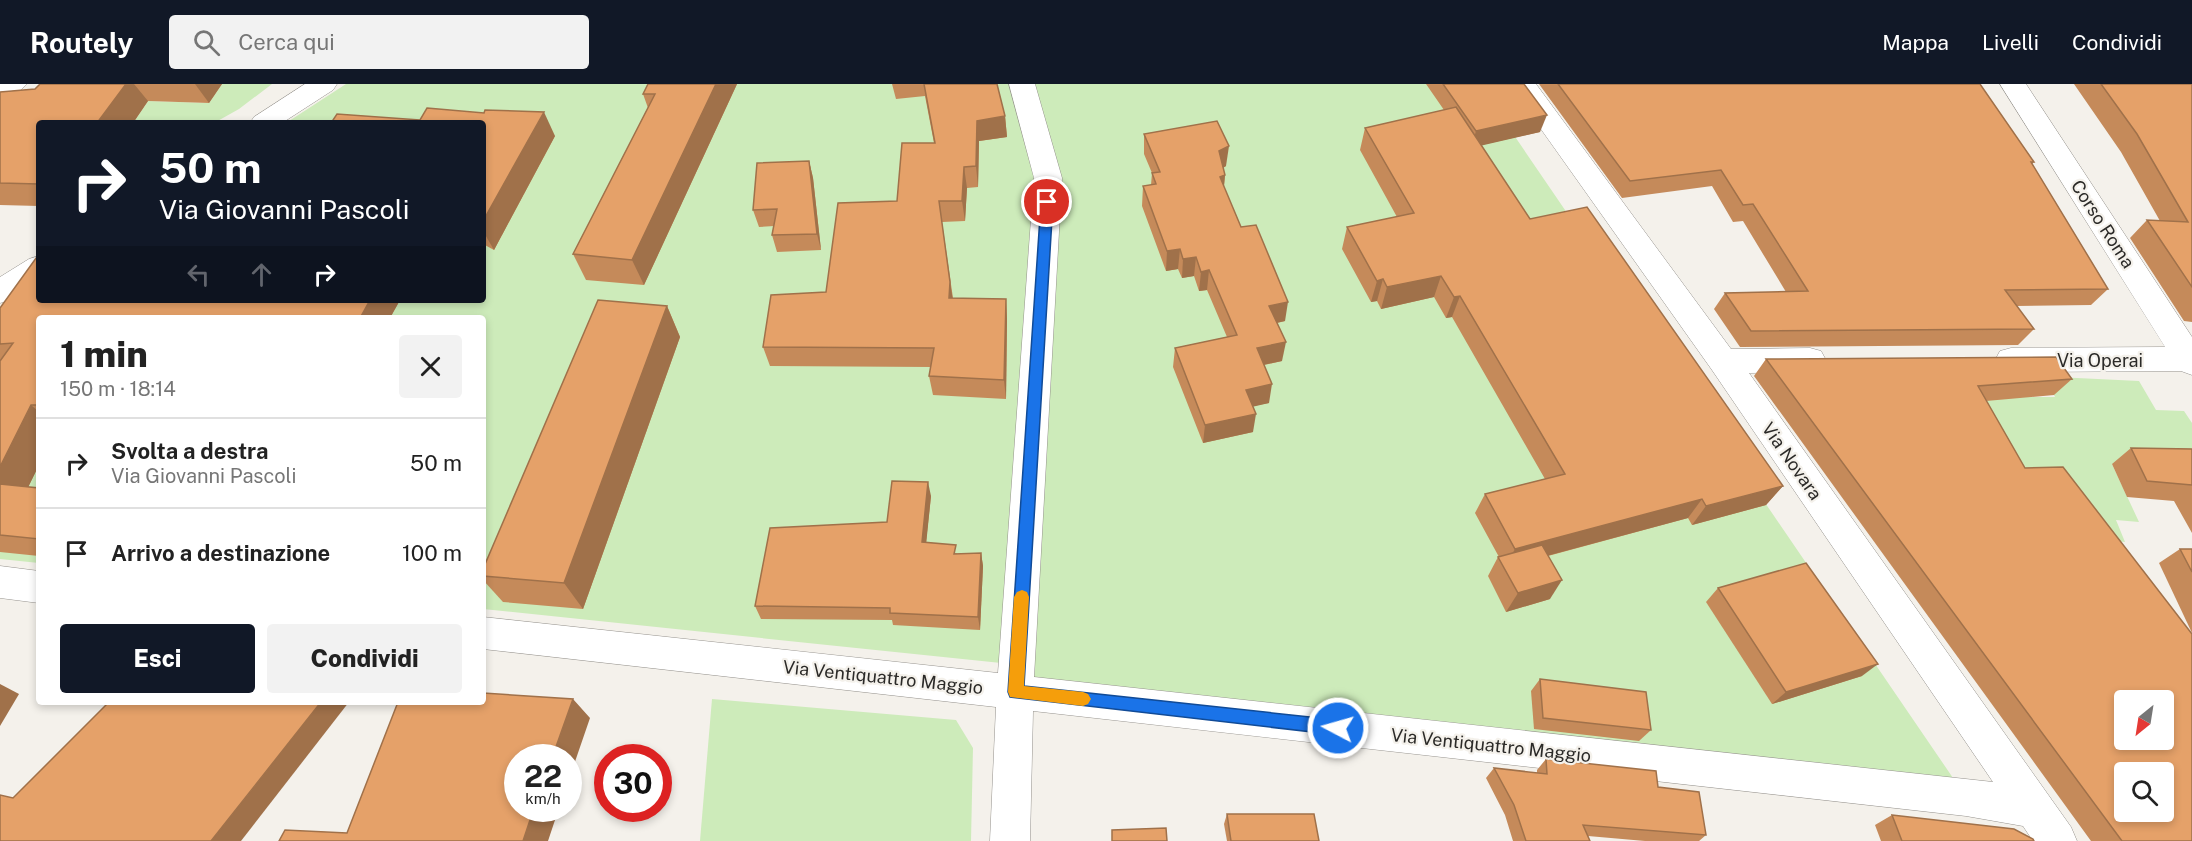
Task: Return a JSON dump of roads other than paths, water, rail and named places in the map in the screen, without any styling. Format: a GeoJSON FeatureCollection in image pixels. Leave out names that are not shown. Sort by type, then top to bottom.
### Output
{"type":"FeatureCollection","features":[{"type":"Feature","properties":{"kind":"street"},"geometry":{"type":"LineString","coordinates":[[0,95],[14,84]]}},
{"type":"Feature","properties":{"kind":"street"},"geometry":{"type":"LineString","coordinates":[[268,120],[324,84]]}},
{"type":"Feature","properties":{"kind":"street"},"geometry":{"type":"LineString","coordinates":[[1010,841],[1016,692],[1048,178],[1022,84]]}},
{"type":"Feature","properties":{"kind":"street","name":"Via Novara"},"geometry":{"type":"LineString","coordinates":[[1522,84],[1723,361],[2057,841]]}},
{"type":"Feature","properties":{"kind":"street","name":"Corso Roma"},"geometry":{"type":"LineString","coordinates":[[2013,84],[2191,361]]}},
{"type":"Feature","properties":{"kind":"street"},"geometry":{"type":"LineString","coordinates":[[0,292],[36,269]]}},
{"type":"Feature","properties":{"kind":"street"},"geometry":{"type":"LineString","coordinates":[[1723,361],[1836,360]]}},
{"type":"Feature","properties":{"kind":"street","name":"Via Operai"},"geometry":{"type":"LineString","coordinates":[[1977,360],[2191,361]]}},
{"type":"Feature","properties":{"kind":"street"},"geometry":{"type":"LineString","coordinates":[[0,582],[36,586]]}},
{"type":"Feature","properties":{"kind":"street","name":"Via Ventiquattro Maggio"},"geometry":{"type":"LineString","coordinates":[[486,633],[1931,794],[2034,808]]}}]}
